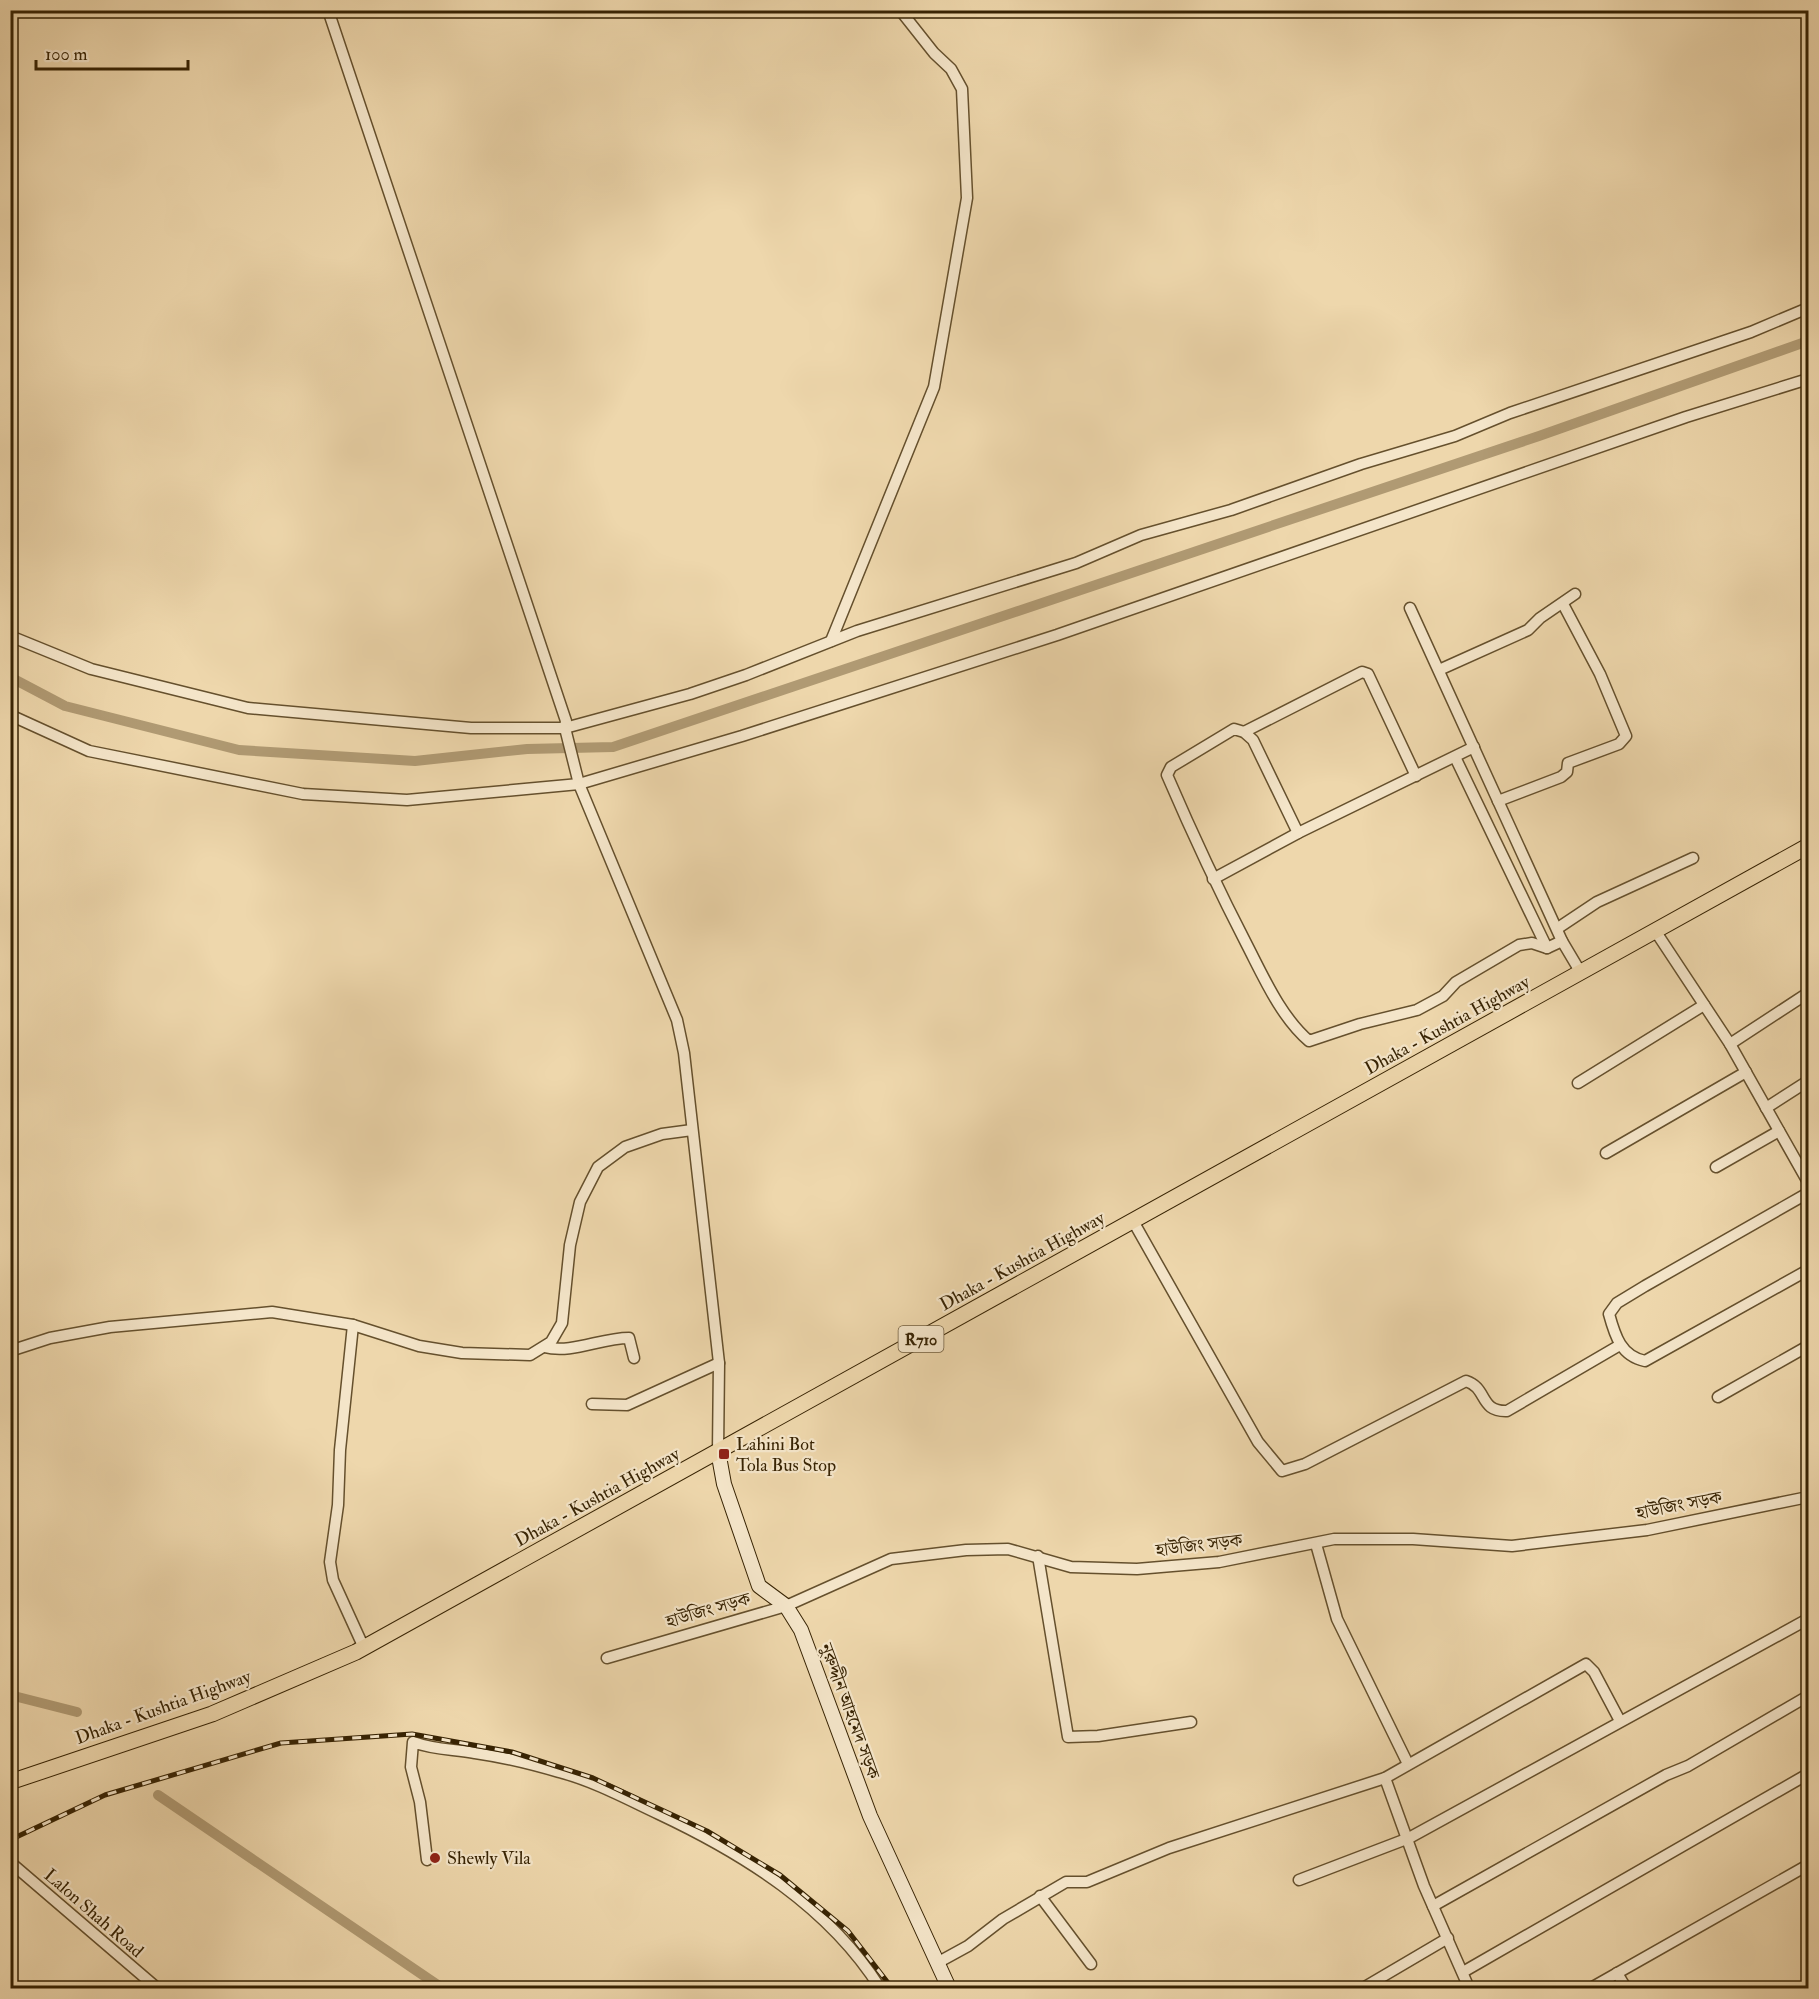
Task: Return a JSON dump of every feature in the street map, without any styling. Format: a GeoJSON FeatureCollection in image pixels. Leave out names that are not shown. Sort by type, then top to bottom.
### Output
{"type":"FeatureCollection","features":[{"type":"Feature","properties":{"kind":"main road","name":"Dhaka - Kushtia Highway"},"geometry":{"type":"LineString","coordinates":[[10,1782],[212,1714],[364,1648],[1809,846]]}},
{"type":"Feature","properties":{"kind":"main road","name":"নুরুদ্দীন আহমেদ সড়ক"},"geometry":{"type":"LineString","coordinates":[[718,1451],[724,1485],[759,1586],[786,1606],[801,1630],[870,1816],[950,1989]]}},
{"type":"Feature","properties":{"kind":"street"},"geometry":{"type":"LineString","coordinates":[[328,10],[566,720],[565,728],[579,784],[677,1020],[684,1053],[719,1363],[718,1451]]}},
{"type":"Feature","properties":{"kind":"street"},"geometry":{"type":"LineString","coordinates":[[831,641],[934,387],[967,198],[962,89],[951,69],[934,53],[900,10]]}},
{"type":"Feature","properties":{"kind":"street"},"geometry":{"type":"LineString","coordinates":[[10,636],[91,669],[248,708],[471,728],[565,728],[690,694],[746,675],[857,631],[1076,563],[1141,536],[1232,510],[1360,465],[1455,436],[1510,413],[1751,332],[1809,308]]}},
{"type":"Feature","properties":{"kind":"street"},"geometry":{"type":"LineString","coordinates":[[10,715],[89,751],[303,794],[407,800],[579,784],[742,736],[1057,635],[1686,417],[1809,379]]}},
{"type":"Feature","properties":{"kind":"street"},"geometry":{"type":"LineString","coordinates":[[1439,670],[1528,630],[1540,618],[1575,594]]}},
{"type":"Feature","properties":{"kind":"street"},"geometry":{"type":"LineString","coordinates":[[1498,801],[1561,777],[1567,772],[1568,763],[1619,744],[1626,736],[1600,674],[1563,604]]}},
{"type":"Feature","properties":{"kind":"street"},"geometry":{"type":"LineString","coordinates":[[1410,608],[1562,940],[1581,973]]}},
{"type":"Feature","properties":{"kind":"street"},"geometry":{"type":"LineString","coordinates":[[1244,732],[1362,672],[1368,674],[1416,776]]}},
{"type":"Feature","properties":{"kind":"street"},"geometry":{"type":"LineString","coordinates":[[1298,833],[1253,740],[1244,732],[1234,729],[1171,767],[1167,775],[1213,879],[1261,974],[1296,1030],[1308,1041],[1360,1024],[1417,1010],[1443,996],[1456,982],[1519,945],[1532,943],[1546,948],[1562,940]]}},
{"type":"Feature","properties":{"kind":"street"},"geometry":{"type":"LineString","coordinates":[[1213,879],[1298,833],[1474,747]]}},
{"type":"Feature","properties":{"kind":"street"},"geometry":{"type":"LineString","coordinates":[[1455,757],[1546,948]]}},
{"type":"Feature","properties":{"kind":"street"},"geometry":{"type":"LineString","coordinates":[[1558,928],[1597,902],[1693,858]]}},
{"type":"Feature","properties":{"kind":"street"},"geometry":{"type":"LineString","coordinates":[[1656,932],[1730,1044],[1809,1182]]}},
{"type":"Feature","properties":{"kind":"street"},"geometry":{"type":"LineString","coordinates":[[1730,1044],[1809,993]]}},
{"type":"Feature","properties":{"kind":"street"},"geometry":{"type":"LineString","coordinates":[[1578,1083],[1704,1005]]}},
{"type":"Feature","properties":{"kind":"street"},"geometry":{"type":"LineString","coordinates":[[1605,1153],[1746,1072]]}},
{"type":"Feature","properties":{"kind":"street"},"geometry":{"type":"LineString","coordinates":[[1766,1108],[1809,1081]]}},
{"type":"Feature","properties":{"kind":"street"},"geometry":{"type":"LineString","coordinates":[[10,1351],[50,1338],[110,1326],[272,1312],[353,1325],[418,1346],[462,1353],[530,1355],[551,1342],[562,1323],[570,1245],[577,1213],[580,1202],[598,1167],[625,1147],[662,1134],[692,1130]]}},
{"type":"Feature","properties":{"kind":"street"},"geometry":{"type":"LineString","coordinates":[[1716,1167],[1779,1131]]}},
{"type":"Feature","properties":{"kind":"street"},"geometry":{"type":"LineString","coordinates":[[1809,1193],[1617,1303],[1609,1314],[1620,1345],[1632,1358],[1645,1361],[1809,1270]]}},
{"type":"Feature","properties":{"kind":"street"},"geometry":{"type":"LineString","coordinates":[[1133,1221],[1258,1442],[1277,1469],[1282,1471],[1305,1464],[1466,1381],[1477,1387],[1490,1408],[1496,1411],[1507,1411],[1620,1345]]}},
{"type":"Feature","properties":{"kind":"street"},"geometry":{"type":"LineString","coordinates":[[353,1325],[340,1449],[338,1505],[330,1562],[333,1580],[364,1648]]}},
{"type":"Feature","properties":{"kind":"street"},"geometry":{"type":"LineString","coordinates":[[544,1347],[553,1349],[585,1347],[614,1338],[628,1338],[634,1358]]}},
{"type":"Feature","properties":{"kind":"street"},"geometry":{"type":"LineString","coordinates":[[1718,1397],[1809,1346]]}},
{"type":"Feature","properties":{"kind":"street"},"geometry":{"type":"LineString","coordinates":[[592,1404],[627,1405],[719,1363]]}},
{"type":"Feature","properties":{"kind":"street","name":"হাউজিং সড়ক"},"geometry":{"type":"LineString","coordinates":[[607,1658],[786,1606],[891,1559],[966,1550],[1008,1549],[1071,1567],[1137,1569],[1219,1562],[1334,1539],[1402,1539],[1512,1546],[1647,1530],[1809,1497]]}},
{"type":"Feature","properties":{"kind":"street"},"geometry":{"type":"LineString","coordinates":[[1316,1544],[1337,1619],[1408,1764]]}},
{"type":"Feature","properties":{"kind":"street"},"geometry":{"type":"LineString","coordinates":[[1038,1556],[1068,1737],[1098,1736],[1191,1722]]}},
{"type":"Feature","properties":{"kind":"street"},"geometry":{"type":"LineString","coordinates":[[1299,1880],[1409,1838],[1809,1618]]}},
{"type":"Feature","properties":{"kind":"street"},"geometry":{"type":"LineString","coordinates":[[937,1963],[968,1946],[1003,1919],[1066,1882],[1087,1882],[1169,1848],[1386,1778],[1586,1664],[1594,1672],[1620,1721]]}},
{"type":"Feature","properties":{"kind":"street"},"geometry":{"type":"LineString","coordinates":[[1433,1906],[1666,1775],[1688,1766],[1809,1696]]}},
{"type":"Feature","properties":{"kind":"street"},"geometry":{"type":"LineString","coordinates":[[427,1860],[420,1802],[411,1767],[413,1742],[428,1748],[477,1753],[562,1772],[687,1826],[766,1874],[816,1912],[841,1938],[880,1989]]}},
{"type":"Feature","properties":{"kind":"street"},"geometry":{"type":"LineString","coordinates":[[1463,1972],[1809,1774]]}},
{"type":"Feature","properties":{"kind":"street"},"geometry":{"type":"LineString","coordinates":[[1386,1778],[1433,1906],[1469,1989]]}},
{"type":"Feature","properties":{"kind":"street","name":"Lalon Shah Road"},"geometry":{"type":"LineString","coordinates":[[10,1862],[157,1989]]}},
{"type":"Feature","properties":{"kind":"street"},"geometry":{"type":"LineString","coordinates":[[1591,1989],[1809,1865]]}},
{"type":"Feature","properties":{"kind":"street"},"geometry":{"type":"LineString","coordinates":[[1040,1896],[1091,1964]]}},
{"type":"Feature","properties":{"kind":"street"},"geometry":{"type":"LineString","coordinates":[[1363,1989],[1448,1938]]}},
{"type":"Feature","properties":{"kind":"street"},"geometry":{"type":"LineString","coordinates":[[1617,1973],[1626,1989]]}},
{"type":"Feature","properties":{"kind":"waterway"},"geometry":{"type":"LineString","coordinates":[[10,677],[65,706],[239,750],[415,761],[527,749],[613,747],[1539,436],[1808,341]]}},
{"type":"Feature","properties":{"kind":"waterway"},"geometry":{"type":"LineString","coordinates":[[10,1695],[77,1712]]}},
{"type":"Feature","properties":{"kind":"waterway"},"geometry":{"type":"LineString","coordinates":[[158,1795],[442,1988]]}},
{"type":"Feature","properties":{"kind":"railway"},"geometry":{"type":"LineString","coordinates":[[10,1840],[105,1795],[281,1743],[412,1734],[512,1752],[593,1778],[707,1831],[780,1875],[848,1931],[892,1988]]}},
{"type":"Feature","properties":{"kind":"place","name":"Lahini Bot Tola Bus Stop"},"geometry":{"type":"Point","coordinates":[724,1454]}},
{"type":"Feature","properties":{"kind":"place","name":"Shewly Vila"},"geometry":{"type":"Point","coordinates":[435,1858]}}]}
